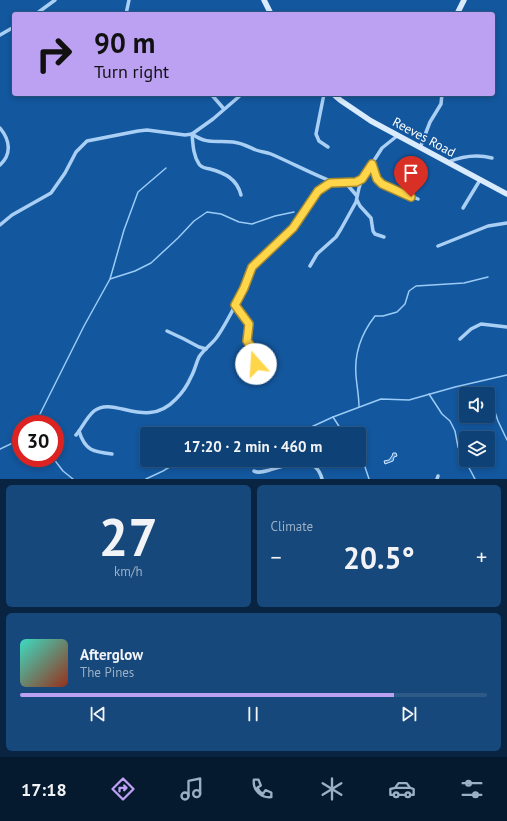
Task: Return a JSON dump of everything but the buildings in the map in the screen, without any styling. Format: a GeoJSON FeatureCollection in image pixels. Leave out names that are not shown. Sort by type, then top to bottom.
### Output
{"type":"FeatureCollection","features":[{"type":"Feature","properties":{"kind":"street"},"geometry":{"type":"LineString","coordinates":[[39,12],[55,0]]}},
{"type":"Feature","properties":{"kind":"street"},"geometry":{"type":"LineString","coordinates":[[126,12],[129,0]]}},
{"type":"Feature","properties":{"kind":"street"},"geometry":{"type":"LineString","coordinates":[[264,0],[270,12]]}},
{"type":"Feature","properties":{"kind":"street"},"geometry":{"type":"LineString","coordinates":[[459,12],[464,0]]}},
{"type":"Feature","properties":{"kind":"street"},"geometry":{"type":"LineString","coordinates":[[0,34],[12,27]]}},
{"type":"Feature","properties":{"kind":"street"},"geometry":{"type":"LineString","coordinates":[[213,96],[224,109]]}},
{"type":"Feature","properties":{"kind":"street"},"geometry":{"type":"LineString","coordinates":[[0,225],[12,215],[51,193],[65,173],[76,152],[87,141],[138,130],[185,135],[192,134],[214,119],[240,96]]}},
{"type":"Feature","properties":{"kind":"street"},"geometry":{"type":"LineString","coordinates":[[324,96],[316,134],[318,141],[328,147]]}},
{"type":"Feature","properties":{"kind":"street","name":"Reeves Road"},"geometry":{"type":"LineString","coordinates":[[336,96],[352,109],[397,136],[507,194]]}},
{"type":"Feature","properties":{"kind":"street"},"geometry":{"type":"LineString","coordinates":[[420,148],[430,122],[441,104],[442,96]]}},
{"type":"Feature","properties":{"kind":"street"},"geometry":{"type":"LineString","coordinates":[[0,128],[6,137],[8,148],[7,157],[0,165]]}},
{"type":"Feature","properties":{"kind":"street"},"geometry":{"type":"LineString","coordinates":[[192,134],[204,141],[216,143],[233,142],[247,146],[273,155],[334,182]]}},
{"type":"Feature","properties":{"kind":"street"},"geometry":{"type":"LineString","coordinates":[[192,134],[193,147],[199,164],[204,168],[224,173],[238,185],[242,195]]}},
{"type":"Feature","properties":{"kind":"street"},"geometry":{"type":"LineString","coordinates":[[310,266],[321,250],[337,235],[357,198],[362,179],[382,148],[397,136]]}},
{"type":"Feature","properties":{"kind":"street"},"geometry":{"type":"LineString","coordinates":[[448,162],[474,155],[492,158]]}},
{"type":"Feature","properties":{"kind":"street"},"geometry":{"type":"LineString","coordinates":[[372,164],[377,179],[382,184],[418,199]]}},
{"type":"Feature","properties":{"kind":"street"},"geometry":{"type":"LineString","coordinates":[[76,436],[90,415],[100,408],[117,407],[127,411],[146,413],[157,411],[176,399],[191,378],[199,357],[218,336],[244,288],[252,267],[293,228],[318,191],[326,184],[334,182],[353,183],[362,179]]}},
{"type":"Feature","properties":{"kind":"street"},"geometry":{"type":"LineString","coordinates":[[463,208],[480,180]]}},
{"type":"Feature","properties":{"kind":"street"},"geometry":{"type":"LineString","coordinates":[[345,182],[357,198],[360,206],[371,218],[373,231],[375,234],[384,237]]}},
{"type":"Feature","properties":{"kind":"street"},"geometry":{"type":"LineString","coordinates":[[438,246],[488,226],[507,224]]}},
{"type":"Feature","properties":{"kind":"street"},"geometry":{"type":"LineString","coordinates":[[235,305],[249,324],[247,341],[254,350],[256,364]]}},
{"type":"Feature","properties":{"kind":"street"},"geometry":{"type":"LineString","coordinates":[[460,339],[471,329],[481,324],[507,327]]}},
{"type":"Feature","properties":{"kind":"street"},"geometry":{"type":"LineString","coordinates":[[167,331],[206,349]]}},
{"type":"Feature","properties":{"kind":"street"},"geometry":{"type":"LineString","coordinates":[[79,431],[87,448],[97,452],[112,454]]}},
{"type":"Feature","properties":{"kind":"street"},"geometry":{"type":"LineString","coordinates":[[254,471],[255,474],[263,474],[274,472],[293,465],[306,465],[315,468],[322,479]]}},
{"type":"Feature","properties":{"kind":"waterway"},"geometry":{"type":"LineString","coordinates":[[40,415],[84,326],[110,279],[124,230],[138,192],[166,168]]}},
{"type":"Feature","properties":{"kind":"waterway"},"geometry":{"type":"LineString","coordinates":[[110,279],[135,271],[151,263],[194,221],[207,212],[221,214],[239,222],[252,224],[275,216],[294,212]]}},
{"type":"Feature","properties":{"kind":"waterway"},"geometry":{"type":"LineString","coordinates":[[359,407],[356,376],[357,352],[362,337],[375,316],[383,316],[397,312],[405,304],[409,291],[416,286],[464,283],[488,277]]}},
{"type":"Feature","properties":{"kind":"waterway"},"geometry":{"type":"LineString","coordinates":[[311,427],[381,399],[409,400],[455,387],[507,375]]}},
{"type":"Feature","properties":{"kind":"waterway"},"geometry":{"type":"LineString","coordinates":[[429,394],[442,414],[450,421],[455,431],[458,447],[475,479]]}},
{"type":"Feature","properties":{"kind":"waterway"},"geometry":{"type":"LineString","coordinates":[[495,412],[507,440]]}},
{"type":"Feature","properties":{"kind":"waterway"},"geometry":{"type":"LineString","coordinates":[[333,417],[339,427]]}},
{"type":"Feature","properties":{"kind":"waterway"},"geometry":{"type":"LineString","coordinates":[[0,449],[12,443]]}},
{"type":"Feature","properties":{"kind":"waterway"},"geometry":{"type":"LineString","coordinates":[[60,467],[73,479]]}},
{"type":"Feature","properties":{"kind":"waterway"},"geometry":{"type":"LineString","coordinates":[[146,479],[170,467]]}},
{"type":"Feature","properties":{"kind":"waterway"},"geometry":{"type":"LineString","coordinates":[[365,467],[369,479]]}},
{"type":"Feature","properties":{"kind":"route"},"geometry":{"type":"LineString","coordinates":[[256,364],[254,350],[247,341],[249,324],[235,305],[244,288],[247,281],[247,276],[252,267],[293,228],[318,191],[326,184],[334,182],[356,182],[362,179],[372,164],[379,182],[411,197]]}}]}
